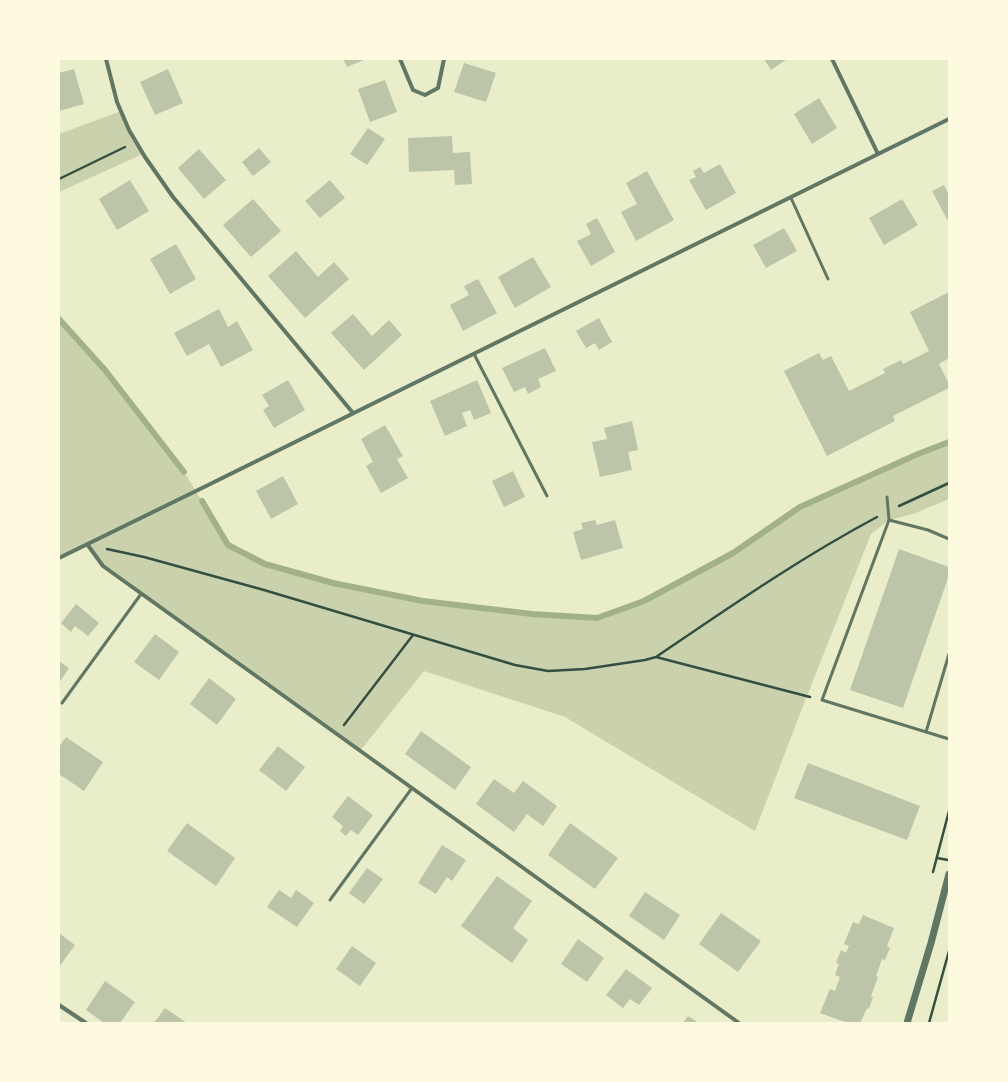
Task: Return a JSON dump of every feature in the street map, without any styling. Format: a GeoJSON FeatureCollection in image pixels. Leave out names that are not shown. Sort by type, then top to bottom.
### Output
{"type":"FeatureCollection","features":[{"type":"Feature","properties":{"kind":"street"},"geometry":{"type":"LineString","coordinates":[[106,59],[117,102],[129,130],[143,154],[173,197],[353,413]]}},
{"type":"Feature","properties":{"kind":"street"},"geometry":{"type":"LineString","coordinates":[[400,59],[413,90],[425,95],[438,88],[444,59]]}},
{"type":"Feature","properties":{"kind":"street"},"geometry":{"type":"LineString","coordinates":[[832,59],[878,154]]}},
{"type":"Feature","properties":{"kind":"street"},"geometry":{"type":"LineString","coordinates":[[59,558],[949,119]]}},
{"type":"Feature","properties":{"kind":"street"},"geometry":{"type":"LineString","coordinates":[[87,544],[103,566],[141,594],[739,1023]]}},
{"type":"Feature","properties":{"kind":"street"},"geometry":{"type":"LineString","coordinates":[[907,1023],[931,943],[949,874]]}},
{"type":"Feature","properties":{"kind":"street"},"geometry":{"type":"LineString","coordinates":[[59,1005],[86,1023]]}},
{"type":"Feature","properties":{"kind":"lane"},"geometry":{"type":"LineString","coordinates":[[791,198],[828,279]]}},
{"type":"Feature","properties":{"kind":"lane"},"geometry":{"type":"LineString","coordinates":[[474,354],[547,496]]}},
{"type":"Feature","properties":{"kind":"lane"},"geometry":{"type":"LineString","coordinates":[[887,497],[889,520],[822,700],[949,739]]}},
{"type":"Feature","properties":{"kind":"lane"},"geometry":{"type":"LineString","coordinates":[[889,520],[928,530],[949,539]]}},
{"type":"Feature","properties":{"kind":"lane"},"geometry":{"type":"LineString","coordinates":[[62,703],[141,594]]}},
{"type":"Feature","properties":{"kind":"lane"},"geometry":{"type":"LineString","coordinates":[[926,732],[949,654]]}},
{"type":"Feature","properties":{"kind":"lane"},"geometry":{"type":"LineString","coordinates":[[330,900],[412,788]]}},
{"type":"Feature","properties":{"kind":"path"},"geometry":{"type":"LineString","coordinates":[[59,179],[136,142]]}},
{"type":"Feature","properties":{"kind":"path"},"geometry":{"type":"LineString","coordinates":[[87,544],[144,557],[264,590],[515,665],[548,671],[585,669],[656,657],[778,575],[844,535],[949,483]]}},
{"type":"Feature","properties":{"kind":"path"},"geometry":{"type":"LineString","coordinates":[[337,734],[413,635]]}},
{"type":"Feature","properties":{"kind":"path"},"geometry":{"type":"LineString","coordinates":[[656,657],[822,700]]}},
{"type":"Feature","properties":{"kind":"path"},"geometry":{"type":"LineString","coordinates":[[933,873],[949,811]]}},
{"type":"Feature","properties":{"kind":"path"},"geometry":{"type":"LineString","coordinates":[[937,858],[949,860]]}},
{"type":"Feature","properties":{"kind":"path"},"geometry":{"type":"LineString","coordinates":[[929,1023],[949,951]]}},
{"type":"Feature","properties":{"kind":"green space"},"geometry":{"type":"Polygon","coordinates":[[[121,111],[143,154],[59,192],[59,134],[121,111]]]}},
{"type":"Feature","properties":{"kind":"green space"},"geometry":{"type":"Polygon","coordinates":[[[59,319],[105,370],[184,472],[228,545],[265,564],[333,583],[423,601],[532,614],[597,618],[644,601],[733,553],[800,507],[918,454],[949,442],[949,499],[913,514],[889,520],[871,534],[755,831],[565,717],[424,671],[360,751],[104,567],[87,544],[59,558],[59,319]]]}},
{"type":"Feature","properties":{"kind":"building"},"geometry":{"type":"Polygon","coordinates":[[[343,59],[366,59],[347,67],[343,59]]]}},
{"type":"Feature","properties":{"kind":"building"},"geometry":{"type":"Polygon","coordinates":[[[764,59],[787,59],[771,70],[764,59]]]}},
{"type":"Feature","properties":{"kind":"building"},"geometry":{"type":"Polygon","coordinates":[[[464,63],[496,73],[486,102],[454,92],[464,63]]]}},
{"type":"Feature","properties":{"kind":"building"},"geometry":{"type":"Polygon","coordinates":[[[74,69],[84,104],[59,111],[59,73],[74,69]]]}},
{"type":"Feature","properties":{"kind":"building"},"geometry":{"type":"Polygon","coordinates":[[[168,69],[183,103],[155,115],[140,82],[168,69]]]}},
{"type":"Feature","properties":{"kind":"building"},"geometry":{"type":"Polygon","coordinates":[[[385,80],[397,112],[370,122],[358,89],[385,80]]]}},
{"type":"Feature","properties":{"kind":"building"},"geometry":{"type":"Polygon","coordinates":[[[819,98],[837,128],[812,144],[794,114],[819,98]]]}},
{"type":"Feature","properties":{"kind":"building"},"geometry":{"type":"Polygon","coordinates":[[[368,128],[385,139],[367,165],[350,154],[368,128]]]}},
{"type":"Feature","properties":{"kind":"building"},"geometry":{"type":"Polygon","coordinates":[[[452,136],[453,153],[470,152],[472,184],[455,185],[454,170],[409,172],[408,138],[452,136]]]}},
{"type":"Feature","properties":{"kind":"building"},"geometry":{"type":"Polygon","coordinates":[[[259,148],[271,162],[253,176],[242,162],[259,148]]]}},
{"type":"Feature","properties":{"kind":"building"},"geometry":{"type":"Polygon","coordinates":[[[199,149],[226,180],[204,199],[178,168],[199,149]]]}},
{"type":"Feature","properties":{"kind":"building"},"geometry":{"type":"Polygon","coordinates":[[[720,164],[736,193],[706,210],[689,180],[696,177],[693,171],[700,167],[704,173],[720,164]]]}},
{"type":"Feature","properties":{"kind":"building"},"geometry":{"type":"Polygon","coordinates":[[[647,171],[674,220],[636,241],[621,212],[637,204],[626,183],[647,171]]]}},
{"type":"Feature","properties":{"kind":"building"},"geometry":{"type":"Polygon","coordinates":[[[130,180],[149,211],[117,230],[99,199],[130,180]]]}},
{"type":"Feature","properties":{"kind":"building"},"geometry":{"type":"Polygon","coordinates":[[[330,180],[345,198],[320,218],[305,201],[330,180]]]}},
{"type":"Feature","properties":{"kind":"building"},"geometry":{"type":"Polygon","coordinates":[[[944,185],[949,195],[949,223],[932,191],[944,185]]]}},
{"type":"Feature","properties":{"kind":"building"},"geometry":{"type":"Polygon","coordinates":[[[253,199],[281,231],[251,257],[223,225],[253,199]]]}},
{"type":"Feature","properties":{"kind":"building"},"geometry":{"type":"Polygon","coordinates":[[[902,199],[918,225],[884,245],[869,218],[902,199]]]}},
{"type":"Feature","properties":{"kind":"building"},"geometry":{"type":"Polygon","coordinates":[[[597,218],[615,252],[591,266],[577,241],[591,234],[586,224],[597,218]]]}},
{"type":"Feature","properties":{"kind":"building"},"geometry":{"type":"Polygon","coordinates":[[[784,228],[797,251],[766,268],[753,245],[784,228]]]}},
{"type":"Feature","properties":{"kind":"building"},"geometry":{"type":"Polygon","coordinates":[[[176,244],[196,279],[170,294],[150,259],[176,244]]]}},
{"type":"Feature","properties":{"kind":"building"},"geometry":{"type":"Polygon","coordinates":[[[296,251],[318,277],[334,262],[349,279],[305,318],[268,276],[296,251]]]}},
{"type":"Feature","properties":{"kind":"building"},"geometry":{"type":"Polygon","coordinates":[[[533,257],[551,287],[515,308],[498,277],[533,257]]]}},
{"type":"Feature","properties":{"kind":"building"},"geometry":{"type":"Polygon","coordinates":[[[478,279],[497,313],[463,331],[450,305],[469,295],[464,286],[478,279]]]}},
{"type":"Feature","properties":{"kind":"building"},"geometry":{"type":"Polygon","coordinates":[[[949,292],[949,358],[939,364],[949,384],[949,388],[893,416],[895,421],[827,456],[784,371],[819,353],[823,360],[831,356],[849,391],[885,373],[883,369],[901,360],[903,364],[929,351],[910,312],[949,292]]]}},
{"type":"Feature","properties":{"kind":"building"},"geometry":{"type":"Polygon","coordinates":[[[219,309],[228,327],[237,321],[253,350],[221,367],[209,344],[187,356],[174,333],[219,309]]]}},
{"type":"Feature","properties":{"kind":"building"},"geometry":{"type":"Polygon","coordinates":[[[353,314],[372,336],[389,320],[402,335],[364,370],[331,333],[353,314]]]}},
{"type":"Feature","properties":{"kind":"building"},"geometry":{"type":"Polygon","coordinates":[[[599,318],[612,342],[599,350],[595,343],[586,348],[576,331],[599,318]]]}},
{"type":"Feature","properties":{"kind":"building"},"geometry":{"type":"Polygon","coordinates":[[[545,348],[556,371],[538,379],[541,387],[528,394],[525,387],[514,392],[502,368],[545,348]]]}},
{"type":"Feature","properties":{"kind":"building"},"geometry":{"type":"Polygon","coordinates":[[[288,380],[305,410],[274,428],[263,410],[269,406],[262,395],[288,380]]]}},
{"type":"Feature","properties":{"kind":"building"},"geometry":{"type":"Polygon","coordinates":[[[477,380],[491,413],[474,420],[470,410],[462,413],[467,426],[445,436],[430,401],[477,380]]]}},
{"type":"Feature","properties":{"kind":"building"},"geometry":{"type":"Polygon","coordinates":[[[632,421],[638,450],[628,452],[632,470],[600,477],[592,442],[607,439],[604,428],[632,421]]]}},
{"type":"Feature","properties":{"kind":"building"},"geometry":{"type":"Polygon","coordinates":[[[385,425],[403,456],[397,459],[408,478],[381,493],[366,466],[373,462],[361,439],[385,425]]]}},
{"type":"Feature","properties":{"kind":"building"},"geometry":{"type":"Polygon","coordinates":[[[513,471],[525,497],[504,507],[492,481],[513,471]]]}},
{"type":"Feature","properties":{"kind":"building"},"geometry":{"type":"Polygon","coordinates":[[[283,476],[298,504],[271,519],[256,491],[283,476]]]}},
{"type":"Feature","properties":{"kind":"building"},"geometry":{"type":"Polygon","coordinates":[[[595,520],[597,525],[615,520],[623,548],[581,560],[573,532],[583,529],[581,523],[595,520]]]}},
{"type":"Feature","properties":{"kind":"building"},"geometry":{"type":"Polygon","coordinates":[[[899,549],[949,567],[949,575],[903,708],[850,690],[899,549]]]}},
{"type":"Feature","properties":{"kind":"building"},"geometry":{"type":"Polygon","coordinates":[[[76,604],[99,623],[88,636],[75,626],[71,632],[61,623],[76,604]]]}},
{"type":"Feature","properties":{"kind":"building"},"geometry":{"type":"Polygon","coordinates":[[[155,634],[179,652],[159,680],[134,662],[155,634]]]}},
{"type":"Feature","properties":{"kind":"building"},"geometry":{"type":"Polygon","coordinates":[[[59,661],[69,668],[59,683],[59,661]]]}},
{"type":"Feature","properties":{"kind":"building"},"geometry":{"type":"Polygon","coordinates":[[[209,678],[236,699],[217,725],[190,704],[209,678]]]}},
{"type":"Feature","properties":{"kind":"building"},"geometry":{"type":"Polygon","coordinates":[[[421,731],[471,767],[455,790],[405,754],[421,731]]]}},
{"type":"Feature","properties":{"kind":"building"},"geometry":{"type":"Polygon","coordinates":[[[66,737],[103,762],[84,791],[59,774],[59,747],[66,737]]]}},
{"type":"Feature","properties":{"kind":"building"},"geometry":{"type":"Polygon","coordinates":[[[278,746],[305,767],[286,791],[259,770],[278,746]]]}},
{"type":"Feature","properties":{"kind":"building"},"geometry":{"type":"Polygon","coordinates":[[[808,763],[920,806],[907,840],[794,798],[808,763]]]}},
{"type":"Feature","properties":{"kind":"building"},"geometry":{"type":"Polygon","coordinates":[[[494,779],[514,793],[523,781],[557,806],[543,826],[527,814],[514,832],[476,804],[494,779]]]}},
{"type":"Feature","properties":{"kind":"building"},"geometry":{"type":"Polygon","coordinates":[[[348,796],[373,815],[358,835],[351,830],[346,836],[340,831],[343,826],[332,817],[348,796]]]}},
{"type":"Feature","properties":{"kind":"building"},"geometry":{"type":"Polygon","coordinates":[[[187,823],[235,858],[216,886],[167,851],[187,823]]]}},
{"type":"Feature","properties":{"kind":"building"},"geometry":{"type":"Polygon","coordinates":[[[570,823],[618,858],[595,889],[548,855],[570,823]]]}},
{"type":"Feature","properties":{"kind":"building"},"geometry":{"type":"Polygon","coordinates":[[[442,845],[466,860],[452,881],[447,877],[436,894],[418,883],[442,845]]]}},
{"type":"Feature","properties":{"kind":"building"},"geometry":{"type":"Polygon","coordinates":[[[367,868],[383,879],[364,904],[349,893],[367,868]]]}},
{"type":"Feature","properties":{"kind":"building"},"geometry":{"type":"Polygon","coordinates":[[[497,876],[532,901],[513,928],[528,940],[512,963],[461,926],[497,876]]]}},
{"type":"Feature","properties":{"kind":"building"},"geometry":{"type":"Polygon","coordinates":[[[279,890],[291,898],[296,890],[314,903],[297,927],[267,907],[279,890]]]}},
{"type":"Feature","properties":{"kind":"building"},"geometry":{"type":"Polygon","coordinates":[[[645,892],[680,915],[664,940],[629,916],[645,892]]]}},
{"type":"Feature","properties":{"kind":"building"},"geometry":{"type":"Polygon","coordinates":[[[721,913],[761,941],[738,972],[699,944],[721,913]]]}},
{"type":"Feature","properties":{"kind":"building"},"geometry":{"type":"Polygon","coordinates":[[[863,915],[894,928],[887,946],[890,948],[885,960],[882,959],[876,976],[878,977],[871,996],[873,997],[869,1009],[867,1008],[860,1023],[848,1023],[820,1013],[830,989],[835,991],[840,977],[835,975],[839,964],[836,963],[841,950],[846,953],[849,946],[844,944],[853,922],[859,924],[863,915]]]}},
{"type":"Feature","properties":{"kind":"building"},"geometry":{"type":"Polygon","coordinates":[[[59,933],[75,945],[59,967],[59,933]]]}},
{"type":"Feature","properties":{"kind":"building"},"geometry":{"type":"Polygon","coordinates":[[[578,939],[604,958],[587,982],[561,964],[578,939]]]}},
{"type":"Feature","properties":{"kind":"building"},"geometry":{"type":"Polygon","coordinates":[[[352,946],[376,963],[360,986],[336,969],[352,946]]]}},
{"type":"Feature","properties":{"kind":"building"},"geometry":{"type":"Polygon","coordinates":[[[626,969],[652,988],[639,1005],[630,999],[623,1008],[606,995],[626,969]]]}},
{"type":"Feature","properties":{"kind":"building"},"geometry":{"type":"Polygon","coordinates":[[[105,981],[135,1002],[120,1023],[104,1023],[86,1010],[105,981]]]}},
{"type":"Feature","properties":{"kind":"building"},"geometry":{"type":"Polygon","coordinates":[[[165,1008],[187,1023],[154,1023],[165,1008]]]}},
{"type":"Feature","properties":{"kind":"building"},"geometry":{"type":"Polygon","coordinates":[[[688,1016],[699,1023],[683,1023],[688,1016]]]}},
{"type":"Feature","properties":{"kind":"waterway"},"geometry":{"type":"LineString","coordinates":[[59,319],[105,370],[184,472]]}},
{"type":"Feature","properties":{"kind":"waterway"},"geometry":{"type":"LineString","coordinates":[[202,501],[228,545],[265,564],[333,583],[423,601],[532,614],[597,618],[644,601],[733,553],[800,507],[918,454],[949,442]]}}]}
